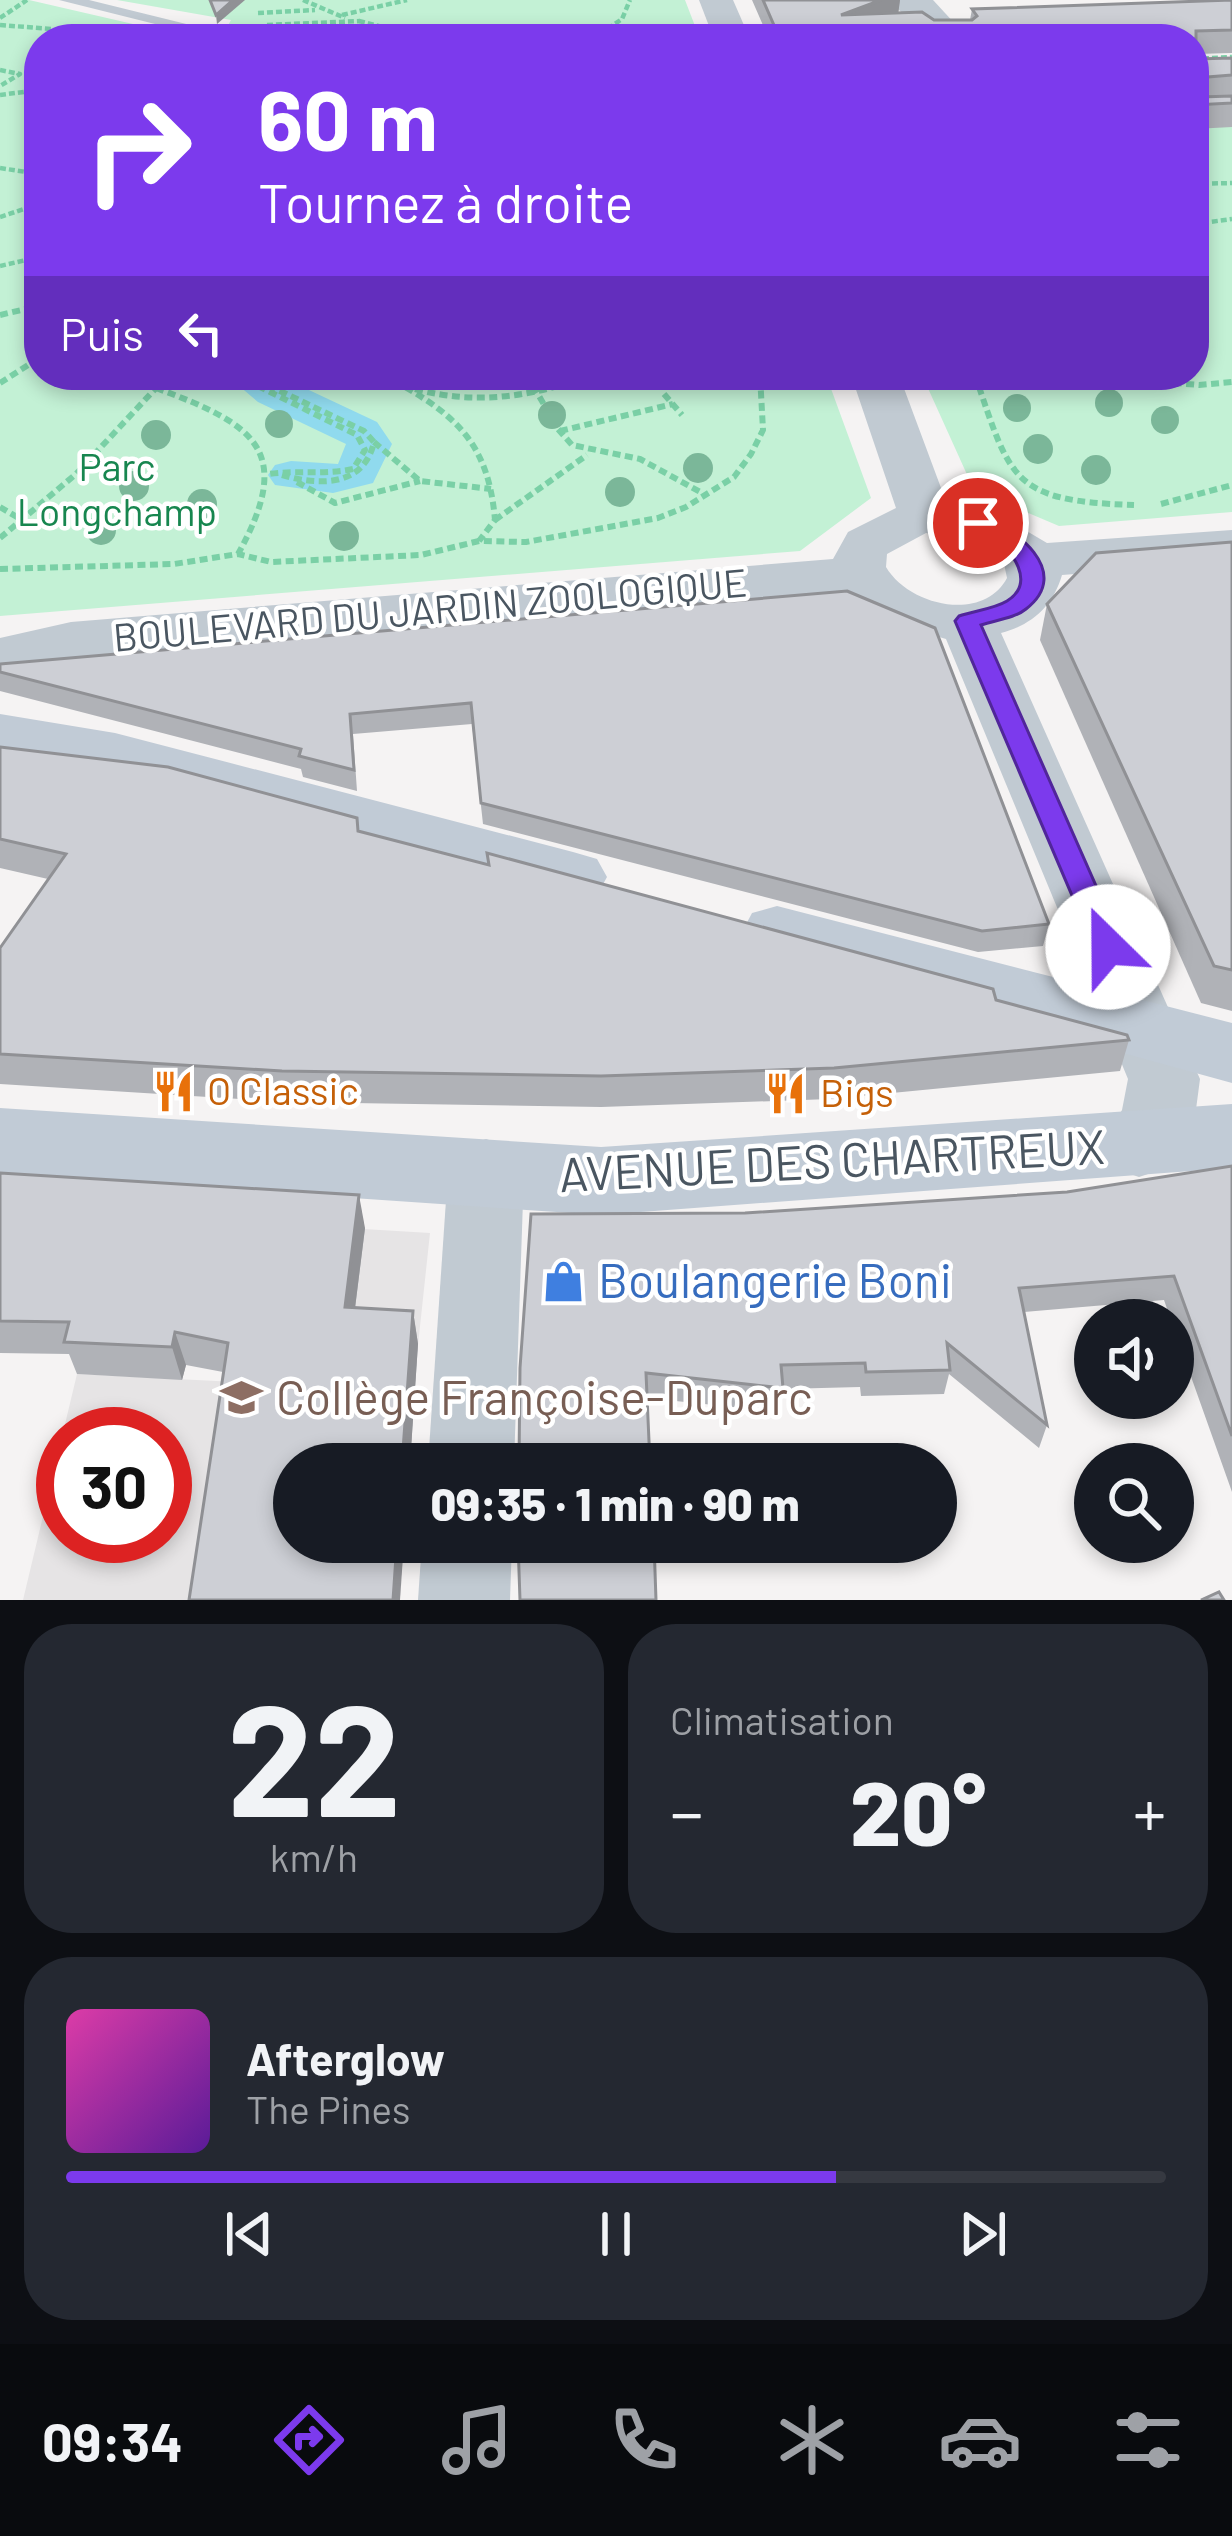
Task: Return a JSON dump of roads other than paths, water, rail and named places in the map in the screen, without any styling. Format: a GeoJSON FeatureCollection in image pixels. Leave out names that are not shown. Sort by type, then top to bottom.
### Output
{"type":"FeatureCollection","features":[{"type":"Feature","properties":{"kind":"street"},"geometry":{"type":"LineString","coordinates":[[905,0],[918,5],[936,24]]}},
{"type":"Feature","properties":{"kind":"street"},"geometry":{"type":"LineString","coordinates":[[880,390],[926,517]]}},
{"type":"Feature","properties":{"kind":"street"},"geometry":{"type":"LineString","coordinates":[[926,517],[952,518],[1001,532],[1030,561],[1034,578],[1014,607],[968,621],[912,614],[889,603],[861,573],[860,557],[881,530],[926,517]]}},
{"type":"Feature","properties":{"kind":"street"},"geometry":{"type":"LineString","coordinates":[[1030,561],[1232,546]]}},
{"type":"Feature","properties":{"kind":"street","name":"BOULEVARD DU JARDIN ZOOLOGIQUE"},"geometry":{"type":"LineString","coordinates":[[0,657],[71,640],[861,573]]}},
{"type":"Feature","properties":{"kind":"street"},"geometry":{"type":"LineString","coordinates":[[968,621],[1164,1079],[1158,1117],[1139,1146]]}},
{"type":"Feature","properties":{"kind":"street"},"geometry":{"type":"LineString","coordinates":[[0,734],[115,755],[641,895]]}},
{"type":"Feature","properties":{"kind":"street"},"geometry":{"type":"LineString","coordinates":[[710,914],[1232,1053]]}},
{"type":"Feature","properties":{"kind":"street","name":"AVENUE DES CHARTREUX"},"geometry":{"type":"LineString","coordinates":[[0,1141],[601,1181],[1232,1136]]}},
{"type":"Feature","properties":{"kind":"street"},"geometry":{"type":"LineString","coordinates":[[472,1443],[486,1171]]}},
{"type":"Feature","properties":{"kind":"street"},"geometry":{"type":"LineString","coordinates":[[464,1600],[465,1563]]}},
{"type":"Feature","properties":{"kind":"lane"},"geometry":{"type":"LineString","coordinates":[[82,1],[174,24]]}},
{"type":"Feature","properties":{"kind":"waterway"},"geometry":{"type":"LineString","coordinates":[[270,390],[361,432],[369,444],[357,473],[333,479],[291,475]]}},
{"type":"Feature","properties":{"kind":"place","name":"O Classic"},"geometry":{"type":"Point","coordinates":[173,1091]}},
{"type":"Feature","properties":{"kind":"place","name":"Bigs"},"geometry":{"type":"Point","coordinates":[786,1093]}},
{"type":"Feature","properties":{"kind":"place","name":"Boulangerie Boni"},"geometry":{"type":"Point","coordinates":[564,1281]}},
{"type":"Feature","properties":{"kind":"place","name":"Collège Françoise-Duparc"},"geometry":{"type":"Point","coordinates":[242,1398]}},
{"type":"Feature","properties":{"kind":"park label","name":"Parc Longchamp"},"geometry":{"type":"Point","coordinates":[117,490]}}]}
